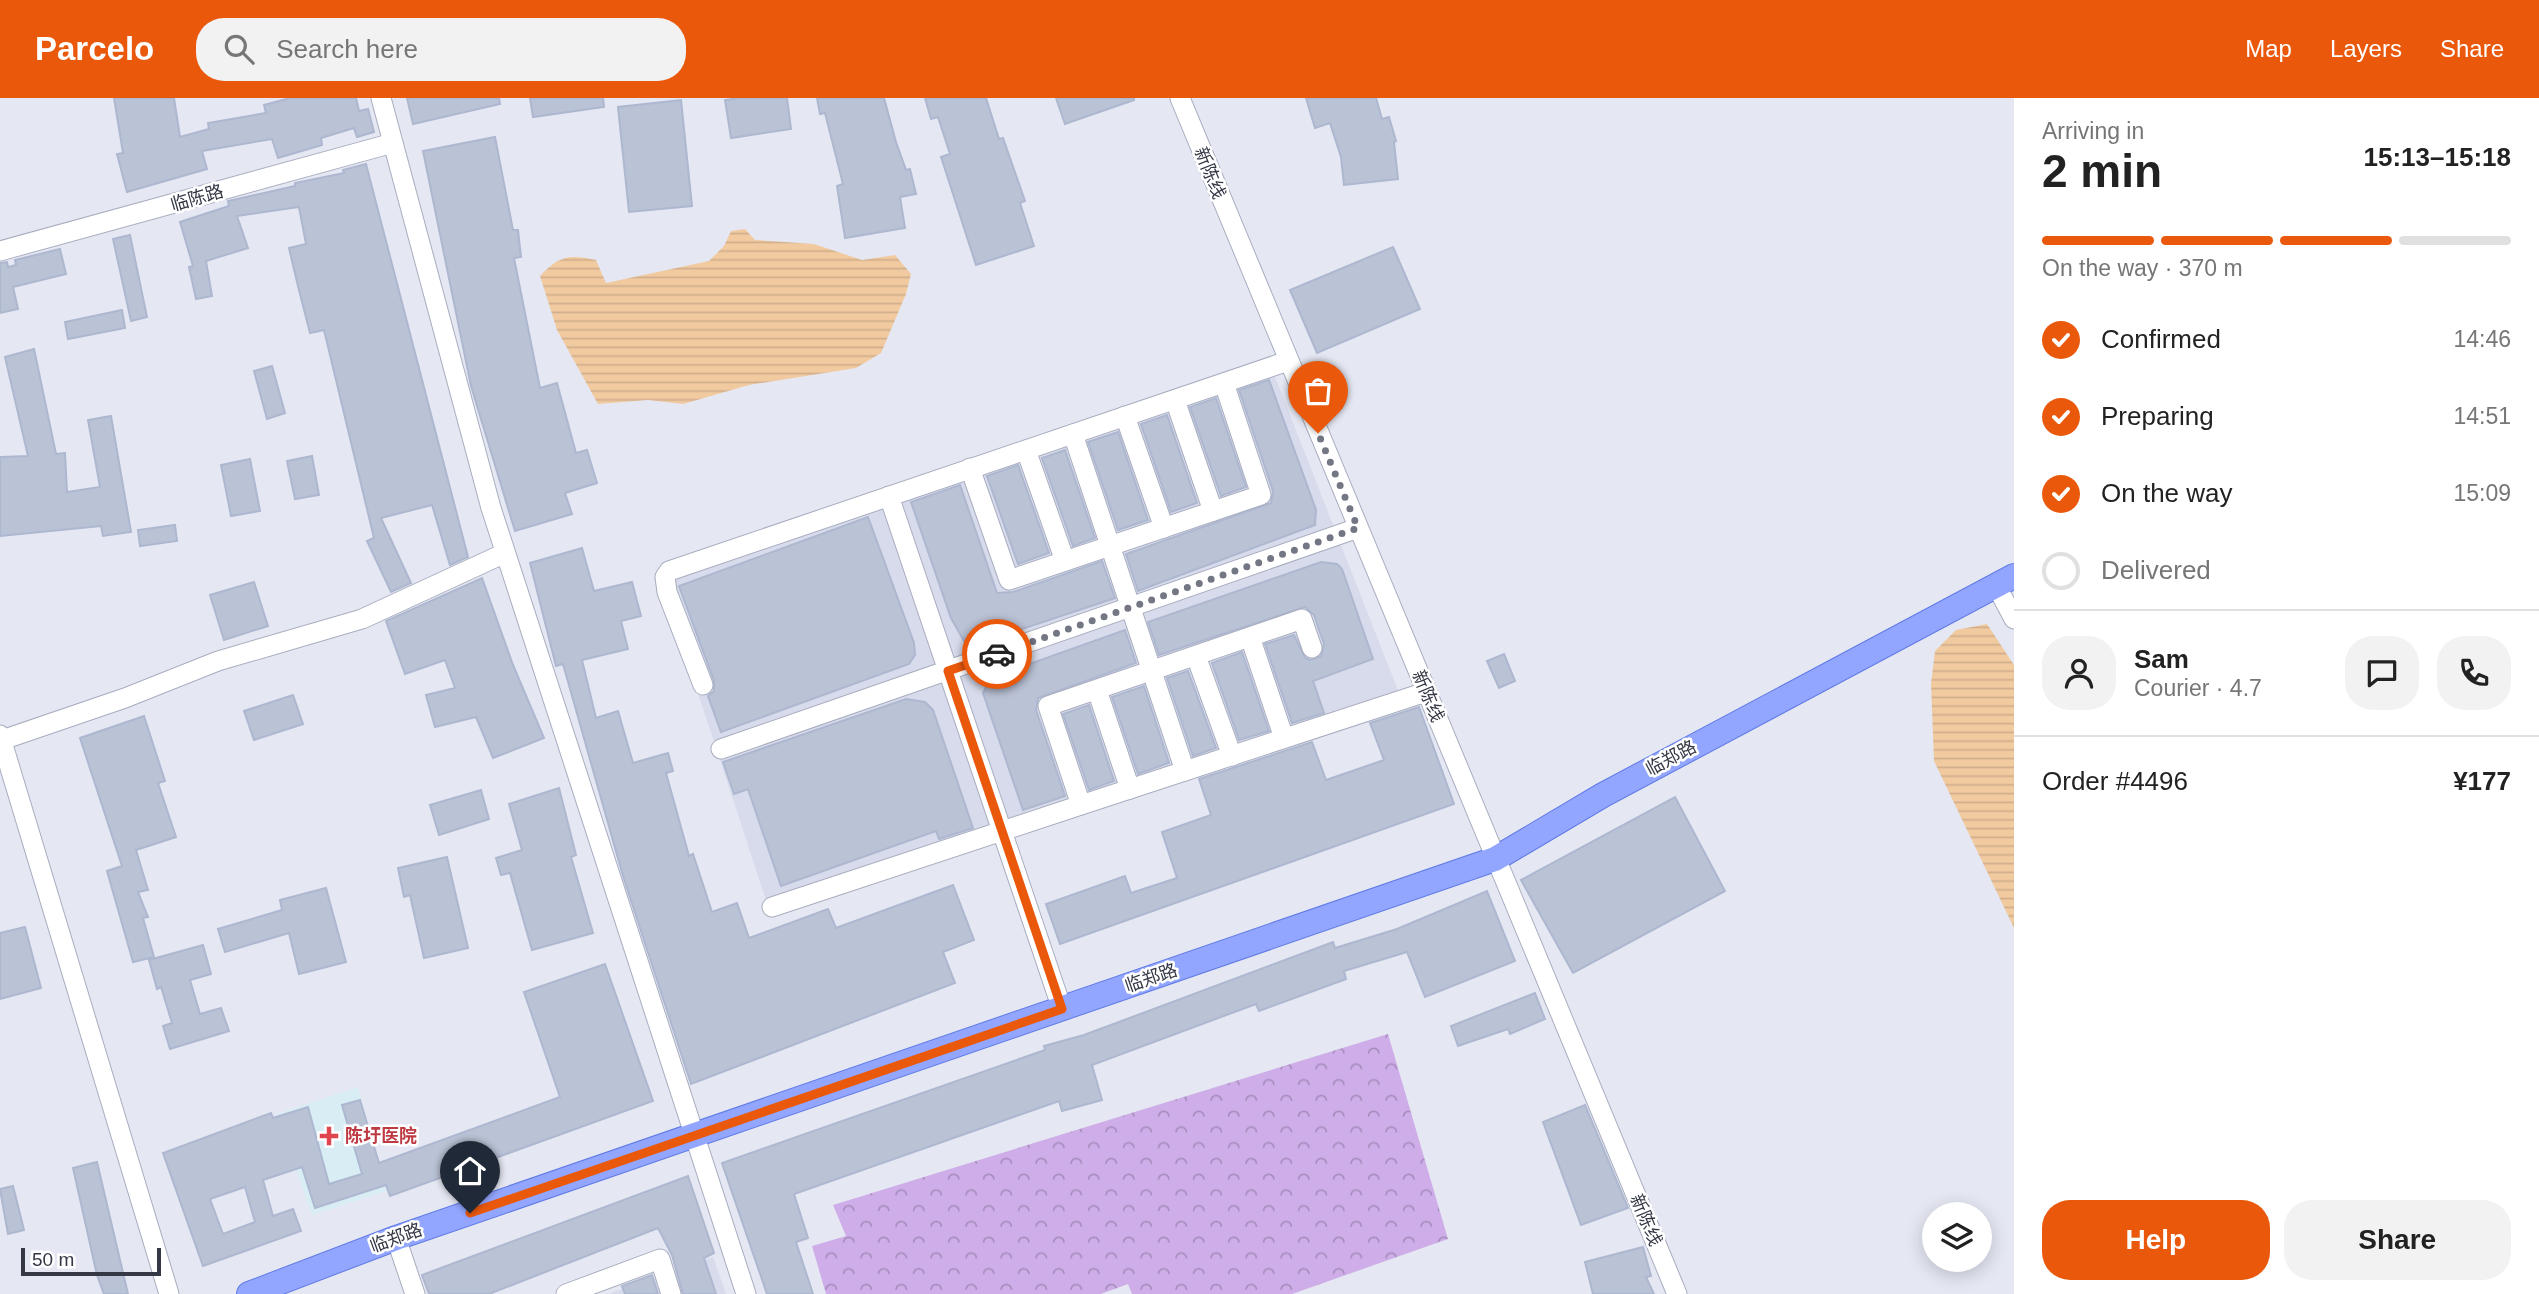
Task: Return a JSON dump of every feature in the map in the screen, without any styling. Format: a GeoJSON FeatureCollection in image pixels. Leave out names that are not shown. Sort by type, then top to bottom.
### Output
{"type":"FeatureCollection","features":[{"type":"Feature","properties":{"kind":"main road","name":"临郑路"},"geometry":{"type":"LineString","coordinates":[[249,1294],[396,1238],[1495,859],[1603,795],[2005,580]]}},
{"type":"Feature","properties":{"kind":"street"},"geometry":{"type":"LineString","coordinates":[[381,98],[505,553],[746,1294]]}},
{"type":"Feature","properties":{"kind":"street","name":"新陈线"},"geometry":{"type":"LineString","coordinates":[[1180,98],[1677,1294]]}},
{"type":"Feature","properties":{"kind":"street","name":"临陈路"},"geometry":{"type":"LineString","coordinates":[[0,251],[393,143]]}},
{"type":"Feature","properties":{"kind":"street"},"geometry":{"type":"LineString","coordinates":[[704,685],[667,592],[665,577],[669,571],[1289,361]]}},
{"type":"Feature","properties":{"kind":"street"},"geometry":{"type":"LineString","coordinates":[[970,468],[1009,580],[1261,495],[1224,383]]}},
{"type":"Feature","properties":{"kind":"street"},"geometry":{"type":"LineString","coordinates":[[1175,400],[1213,511]]}},
{"type":"Feature","properties":{"kind":"street"},"geometry":{"type":"LineString","coordinates":[[1125,416],[1164,528]]}},
{"type":"Feature","properties":{"kind":"street"},"geometry":{"type":"LineString","coordinates":[[1073,434],[1185,771]]}},
{"type":"Feature","properties":{"kind":"street"},"geometry":{"type":"LineString","coordinates":[[1026,450],[1065,561]]}},
{"type":"Feature","properties":{"kind":"street"},"geometry":{"type":"LineString","coordinates":[[889,496],[1062,1009]]}},
{"type":"Feature","properties":{"kind":"street"},"geometry":{"type":"LineString","coordinates":[[721,749],[1358,528]]}},
{"type":"Feature","properties":{"kind":"street"},"geometry":{"type":"LineString","coordinates":[[169,1294],[1,737],[125,698],[218,661],[362,619],[505,553]]}},
{"type":"Feature","properties":{"kind":"street"},"geometry":{"type":"LineString","coordinates":[[2005,580],[2014,619]]}},
{"type":"Feature","properties":{"kind":"street"},"geometry":{"type":"LineString","coordinates":[[1081,805],[1048,706],[1301,619],[1312,648]]}},
{"type":"Feature","properties":{"kind":"street"},"geometry":{"type":"LineString","coordinates":[[1250,637],[1284,738]]}},
{"type":"Feature","properties":{"kind":"street"},"geometry":{"type":"LineString","coordinates":[[1196,656],[1232,756]]}},
{"type":"Feature","properties":{"kind":"street"},"geometry":{"type":"LineString","coordinates":[[1097,690],[1130,789]]}},
{"type":"Feature","properties":{"kind":"street"},"geometry":{"type":"LineString","coordinates":[[772,907],[1426,692]]}},
{"type":"Feature","properties":{"kind":"street"},"geometry":{"type":"LineString","coordinates":[[396,1238],[415,1294]]}},
{"type":"Feature","properties":{"kind":"street"},"geometry":{"type":"LineString","coordinates":[[566,1294],[612,1286],[660,1259],[671,1294]]}},
{"type":"Feature","properties":{"kind":"shaded area"},"geometry":{"type":"Polygon","coordinates":[[[745,229],[755,240],[814,244],[862,260],[895,255],[911,274],[906,294],[881,353],[856,368],[749,385],[683,404],[648,400],[598,404],[557,330],[540,276],[553,264],[571,257],[596,260],[606,283],[709,261],[724,246],[731,231],[745,229]]]}},
{"type":"Feature","properties":{"kind":"shaded area"},"geometry":{"type":"Polygon","coordinates":[[[1272,369],[1399,693],[767,903],[660,578],[1272,369]]]}},
{"type":"Feature","properties":{"kind":"shaded area"},"geometry":{"type":"Polygon","coordinates":[[[1987,624],[2014,665],[2014,928],[1934,761],[1931,684],[1935,651],[1956,630],[1987,624]]]}},
{"type":"Feature","properties":{"kind":"shaded area","name":"陈圩医院"},"geometry":{"type":"Polygon","coordinates":[[[358,1087],[386,1191],[312,1215],[277,1114],[358,1087]]]}},
{"type":"Feature","properties":{"kind":"shaded area"},"geometry":{"type":"Polygon","coordinates":[[[713,1257],[726,1294],[608,1294],[713,1257]]]}},
{"type":"Feature","properties":{"kind":"green space"},"geometry":{"type":"Polygon","coordinates":[[[1388,1034],[1448,1239],[1292,1294],[1132,1294],[1128,1284],[1101,1294],[826,1294],[812,1246],[846,1236],[833,1205],[1388,1034]]]}},
{"type":"Feature","properties":{"kind":"building"},"geometry":{"type":"Polygon","coordinates":[[[114,98],[174,98],[180,137],[209,129],[208,123],[266,113],[264,105],[290,98],[356,98],[359,111],[368,109],[374,132],[357,137],[354,128],[321,138],[322,145],[278,158],[272,139],[202,151],[207,169],[127,192],[117,154],[123,153],[114,98]]]}},
{"type":"Feature","properties":{"kind":"building"},"geometry":{"type":"Polygon","coordinates":[[[407,98],[499,98],[500,104],[413,124],[407,98]]]}},
{"type":"Feature","properties":{"kind":"building"},"geometry":{"type":"Polygon","coordinates":[[[530,98],[603,98],[604,107],[533,117],[530,98]]]}},
{"type":"Feature","properties":{"kind":"building"},"geometry":{"type":"Polygon","coordinates":[[[787,98],[791,129],[731,138],[725,100],[787,98]]]}},
{"type":"Feature","properties":{"kind":"building"},"geometry":{"type":"Polygon","coordinates":[[[817,98],[884,98],[896,142],[906,170],[910,169],[916,194],[900,197],[905,228],[845,238],[837,186],[843,184],[825,113],[820,114],[817,98]]]}},
{"type":"Feature","properties":{"kind":"building"},"geometry":{"type":"Polygon","coordinates":[[[925,98],[986,98],[999,139],[1003,138],[1025,201],[1020,203],[1034,246],[976,265],[941,157],[950,154],[938,117],[931,119],[925,98]]]}},
{"type":"Feature","properties":{"kind":"building"},"geometry":{"type":"Polygon","coordinates":[[[1056,98],[1134,98],[1134,100],[1065,124],[1056,98]]]}},
{"type":"Feature","properties":{"kind":"building"},"geometry":{"type":"Polygon","coordinates":[[[1306,98],[1376,98],[1382,119],[1389,117],[1396,141],[1398,179],[1344,185],[1341,157],[1330,123],[1315,128],[1306,98]]]}},
{"type":"Feature","properties":{"kind":"building"},"geometry":{"type":"Polygon","coordinates":[[[681,100],[692,206],[629,212],[618,107],[681,100]]]}},
{"type":"Feature","properties":{"kind":"building"},"geometry":{"type":"Polygon","coordinates":[[[495,137],[513,230],[518,230],[521,257],[514,258],[540,388],[557,383],[576,453],[587,450],[597,483],[565,493],[572,514],[515,531],[471,386],[423,151],[495,137]]]}},
{"type":"Feature","properties":{"kind":"building"},"geometry":{"type":"Polygon","coordinates":[[[366,164],[468,557],[450,565],[432,505],[381,518],[411,583],[391,592],[367,541],[374,538],[324,330],[310,333],[298,286],[289,248],[306,244],[299,207],[237,216],[248,248],[206,261],[212,296],[196,299],[189,267],[193,266],[180,222],[229,206],[228,201],[344,173],[343,170],[366,164]]]}},
{"type":"Feature","properties":{"kind":"building"},"geometry":{"type":"Polygon","coordinates":[[[130,235],[147,317],[131,321],[113,239],[130,235]]]}},
{"type":"Feature","properties":{"kind":"building"},"geometry":{"type":"Polygon","coordinates":[[[1393,247],[1420,309],[1317,353],[1290,290],[1393,247]]]}},
{"type":"Feature","properties":{"kind":"building"},"geometry":{"type":"Polygon","coordinates":[[[60,249],[66,274],[13,287],[18,309],[0,313],[0,263],[7,262],[8,267],[16,265],[15,260],[60,249]]]}},
{"type":"Feature","properties":{"kind":"building"},"geometry":{"type":"Polygon","coordinates":[[[122,310],[125,328],[68,339],[65,322],[122,310]]]}},
{"type":"Feature","properties":{"kind":"building"},"geometry":{"type":"Polygon","coordinates":[[[34,349],[56,454],[65,453],[67,492],[100,487],[88,420],[111,416],[131,532],[103,536],[101,526],[0,536],[0,457],[28,456],[5,357],[34,349]]]}},
{"type":"Feature","properties":{"kind":"building"},"geometry":{"type":"Polygon","coordinates":[[[272,366],[285,413],[267,419],[254,371],[272,366]]]}},
{"type":"Feature","properties":{"kind":"building"},"geometry":{"type":"Polygon","coordinates":[[[1269,380],[1316,510],[1315,525],[1138,591],[1126,554],[1271,503],[1273,491],[1239,390],[1269,380]]]}},
{"type":"Feature","properties":{"kind":"building"},"geometry":{"type":"Polygon","coordinates":[[[1216,398],[1246,487],[1221,496],[1190,407],[1216,398]]]}},
{"type":"Feature","properties":{"kind":"building"},"geometry":{"type":"Polygon","coordinates":[[[1167,415],[1197,503],[1171,512],[1141,424],[1167,415]]]}},
{"type":"Feature","properties":{"kind":"building"},"geometry":{"type":"Polygon","coordinates":[[[1118,432],[1148,520],[1118,530],[1088,442],[1118,432]]]}},
{"type":"Feature","properties":{"kind":"building"},"geometry":{"type":"Polygon","coordinates":[[[1065,450],[1095,538],[1073,546],[1042,458],[1065,450]]]}},
{"type":"Feature","properties":{"kind":"building"},"geometry":{"type":"Polygon","coordinates":[[[312,456],[319,495],[295,499],[287,461],[312,456]]]}},
{"type":"Feature","properties":{"kind":"building"},"geometry":{"type":"Polygon","coordinates":[[[250,459],[260,511],[231,516],[221,465],[250,459]]]}},
{"type":"Feature","properties":{"kind":"building"},"geometry":{"type":"Polygon","coordinates":[[[1018,465],[1049,553],[1018,564],[987,476],[1018,465]]]}},
{"type":"Feature","properties":{"kind":"building"},"geometry":{"type":"Polygon","coordinates":[[[960,485],[997,593],[1013,592],[1102,561],[1115,598],[986,641],[964,641],[951,618],[911,502],[960,485]]]}},
{"type":"Feature","properties":{"kind":"building"},"geometry":{"type":"Polygon","coordinates":[[[868,517],[914,643],[915,655],[909,664],[721,732],[708,696],[714,691],[714,681],[679,586],[868,517]]]}},
{"type":"Feature","properties":{"kind":"building"},"geometry":{"type":"Polygon","coordinates":[[[175,525],[177,541],[140,546],[138,530],[175,525]]]}},
{"type":"Feature","properties":{"kind":"building"},"geometry":{"type":"Polygon","coordinates":[[[582,548],[594,591],[632,582],[641,616],[621,621],[628,649],[582,660],[596,718],[618,711],[633,763],[668,753],[673,771],[666,773],[689,856],[693,854],[712,912],[737,903],[749,938],[828,909],[836,928],[953,885],[974,940],[943,952],[955,983],[691,1084],[623,876],[563,664],[556,666],[530,563],[582,548]]]}},
{"type":"Feature","properties":{"kind":"building"},"geometry":{"type":"Polygon","coordinates":[[[1321,562],[1337,564],[1342,569],[1373,659],[1313,681],[1324,713],[1292,723],[1265,644],[1294,635],[1305,658],[1310,660],[1321,656],[1324,644],[1314,615],[1305,607],[1159,655],[1148,622],[1321,562]]]}},
{"type":"Feature","properties":{"kind":"building"},"geometry":{"type":"Polygon","coordinates":[[[482,578],[513,665],[544,738],[493,758],[476,717],[435,727],[426,695],[455,688],[445,660],[405,674],[386,621],[482,578]]]}},
{"type":"Feature","properties":{"kind":"building"},"geometry":{"type":"Polygon","coordinates":[[[254,582],[268,626],[224,640],[210,595],[254,582]]]}},
{"type":"Feature","properties":{"kind":"building"},"geometry":{"type":"Polygon","coordinates":[[[1125,630],[1136,663],[1038,698],[1036,710],[1065,796],[1023,810],[983,693],[987,685],[1004,673],[1125,630]]]}},
{"type":"Feature","properties":{"kind":"building"},"geometry":{"type":"Polygon","coordinates":[[[1242,652],[1269,731],[1239,740],[1212,663],[1242,652]]]}},
{"type":"Feature","properties":{"kind":"building"},"geometry":{"type":"Polygon","coordinates":[[[1504,654],[1515,681],[1499,688],[1487,661],[1504,654]]]}},
{"type":"Feature","properties":{"kind":"building"},"geometry":{"type":"Polygon","coordinates":[[[1188,671],[1216,748],[1193,756],[1167,678],[1188,671]]]}},
{"type":"Feature","properties":{"kind":"building"},"geometry":{"type":"Polygon","coordinates":[[[1144,686],[1169,763],[1138,774],[1112,697],[1144,686]]]}},
{"type":"Feature","properties":{"kind":"building"},"geometry":{"type":"Polygon","coordinates":[[[293,695],[303,724],[254,740],[244,711],[293,695]]]}},
{"type":"Feature","properties":{"kind":"building"},"geometry":{"type":"Polygon","coordinates":[[[906,699],[925,702],[933,710],[973,828],[939,839],[936,831],[781,886],[748,789],[734,794],[723,762],[906,699]]]}},
{"type":"Feature","properties":{"kind":"building"},"geometry":{"type":"Polygon","coordinates":[[[1089,705],[1114,781],[1089,790],[1063,714],[1089,705]]]}},
{"type":"Feature","properties":{"kind":"building"},"geometry":{"type":"Polygon","coordinates":[[[1419,707],[1454,804],[1060,944],[1046,904],[1125,876],[1131,893],[1177,878],[1162,832],[1211,815],[1199,779],[1312,742],[1326,780],[1384,760],[1370,723],[1419,707]]]}},
{"type":"Feature","properties":{"kind":"building"},"geometry":{"type":"Polygon","coordinates":[[[144,716],[165,781],[158,783],[176,837],[136,850],[148,890],[138,892],[148,917],[143,918],[154,957],[133,962],[107,871],[122,866],[80,738],[144,716]]]}},
{"type":"Feature","properties":{"kind":"building"},"geometry":{"type":"Polygon","coordinates":[[[559,788],[576,855],[571,857],[593,933],[532,950],[510,873],[501,875],[496,858],[522,850],[509,804],[559,788]]]}},
{"type":"Feature","properties":{"kind":"building"},"geometry":{"type":"Polygon","coordinates":[[[481,790],[489,819],[439,835],[430,805],[481,790]]]}},
{"type":"Feature","properties":{"kind":"building"},"geometry":{"type":"Polygon","coordinates":[[[1675,797],[1725,891],[1573,973],[1521,880],[1675,797]]]}},
{"type":"Feature","properties":{"kind":"building"},"geometry":{"type":"Polygon","coordinates":[[[447,857],[468,948],[424,958],[410,895],[404,897],[398,868],[447,857]]]}},
{"type":"Feature","properties":{"kind":"building"},"geometry":{"type":"Polygon","coordinates":[[[326,888],[346,962],[299,974],[289,933],[225,952],[218,929],[282,910],[280,900],[326,888]]]}},
{"type":"Feature","properties":{"kind":"building"},"geometry":{"type":"Polygon","coordinates":[[[1487,891],[1515,961],[1425,997],[1407,952],[1344,971],[1346,979],[1259,1011],[1256,1004],[1092,1065],[1102,1100],[1062,1111],[1059,1101],[794,1194],[808,1238],[796,1242],[813,1294],[767,1294],[722,1163],[1045,1050],[1044,1046],[1084,1035],[1333,942],[1335,948],[1397,929],[1487,891]]]}},
{"type":"Feature","properties":{"kind":"building"},"geometry":{"type":"Polygon","coordinates":[[[25,927],[41,988],[0,999],[0,933],[25,927]]]}},
{"type":"Feature","properties":{"kind":"building"},"geometry":{"type":"Polygon","coordinates":[[[203,945],[211,974],[190,980],[200,1014],[221,1008],[229,1031],[170,1049],[163,1026],[172,1023],[161,987],[157,989],[149,960],[203,945]]]}},
{"type":"Feature","properties":{"kind":"building"},"geometry":{"type":"Polygon","coordinates":[[[605,964],[653,1101],[390,1196],[386,1185],[315,1208],[302,1167],[263,1180],[273,1216],[293,1209],[301,1231],[203,1266],[163,1153],[271,1113],[273,1118],[308,1107],[329,1184],[362,1174],[342,1105],[360,1100],[379,1163],[560,1097],[524,992],[605,964]],[[245,1187],[210,1199],[223,1234],[255,1222],[245,1187]]]}},
{"type":"Feature","properties":{"kind":"building"},"geometry":{"type":"Polygon","coordinates":[[[1535,993],[1545,1019],[1510,1034],[1508,1029],[1458,1046],[1451,1026],[1535,993]]]}},
{"type":"Feature","properties":{"kind":"building"},"geometry":{"type":"Polygon","coordinates":[[[1585,1105],[1628,1208],[1581,1225],[1543,1122],[1585,1105]]]}},
{"type":"Feature","properties":{"kind":"building"},"geometry":{"type":"Polygon","coordinates":[[[97,1162],[128,1294],[104,1294],[97,1275],[73,1168],[97,1162]]]}},
{"type":"Feature","properties":{"kind":"building"},"geometry":{"type":"Polygon","coordinates":[[[688,1176],[714,1253],[704,1258],[716,1294],[683,1294],[672,1255],[658,1228],[489,1294],[429,1294],[422,1275],[688,1176]]]}},
{"type":"Feature","properties":{"kind":"building"},"geometry":{"type":"Polygon","coordinates":[[[13,1186],[24,1230],[8,1234],[0,1189],[13,1186]]]}},
{"type":"Feature","properties":{"kind":"building"},"geometry":{"type":"Polygon","coordinates":[[[1643,1247],[1651,1276],[1646,1277],[1654,1294],[1593,1294],[1585,1262],[1643,1247]]]}},
{"type":"Feature","properties":{"kind":"building"},"geometry":{"type":"Polygon","coordinates":[[[652,1275],[658,1294],[625,1294],[622,1286],[652,1275]]]}},
{"type":"Feature","properties":{"kind":"way so far"},"geometry":{"type":"LineString","coordinates":[[997,654],[1358,528],[1318,433]]}},
{"type":"Feature","properties":{"kind":"place","name":"陈圩医院"},"geometry":{"type":"Point","coordinates":[329,1136]}},
{"type":"Feature","properties":{"kind":"route"},"geometry":{"type":"LineString","coordinates":[[470,1213],[1062,1009],[948,671],[997,654]]}}]}
